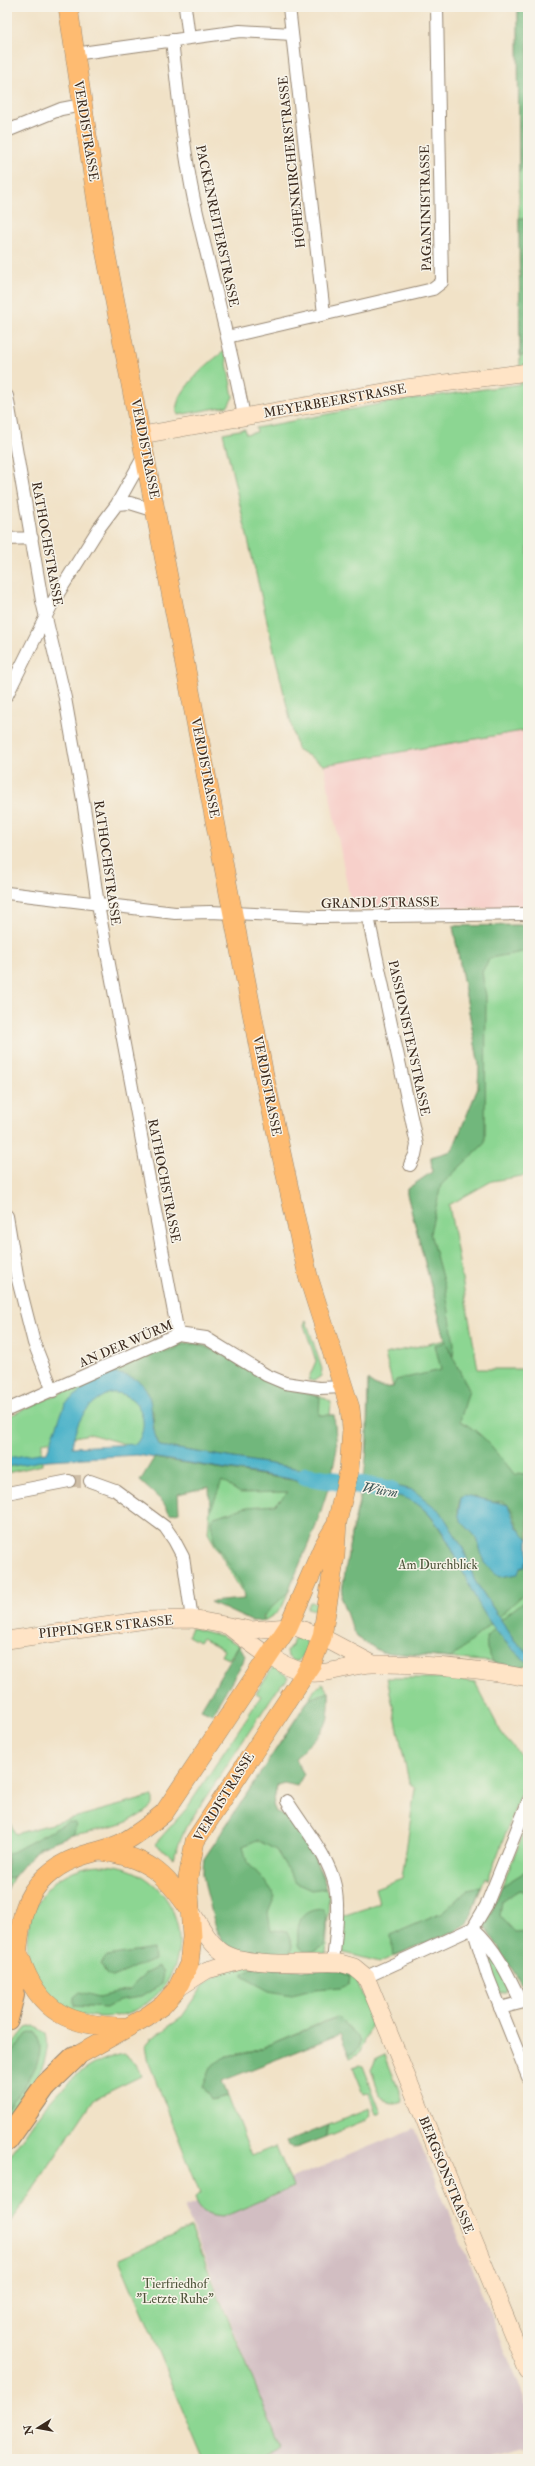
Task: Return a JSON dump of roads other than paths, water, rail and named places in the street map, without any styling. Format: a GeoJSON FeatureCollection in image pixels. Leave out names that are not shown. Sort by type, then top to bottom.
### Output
{"type":"FeatureCollection","features":[{"type":"Feature","properties":{"kind":"highway"},"geometry":{"type":"LineString","coordinates":[[7,2020],[13,1995]]}},
{"type":"Feature","properties":{"kind":"highway"},"geometry":{"type":"LineString","coordinates":[[7,2140],[45,2086],[75,2057]]}},
{"type":"Feature","properties":{"kind":"main road","name":"VERDISTRASSE"},"geometry":{"type":"LineString","coordinates":[[68,7],[101,229],[144,443],[233,914],[294,1218],[318,1307],[345,1387],[352,1428],[349,1471],[337,1522],[334,1556],[322,1637],[315,1656],[306,1672],[195,1841],[188,1878],[192,1937],[189,1964],[177,1989],[163,2005],[75,2057]]}},
{"type":"Feature","properties":{"kind":"main road","name":"VERDISTRASSE"},"geometry":{"type":"LineString","coordinates":[[13,1995],[19,1928],[25,1906],[37,1886],[54,1869],[75,1858],[121,1843],[146,1829],[164,1813],[288,1627],[323,1547],[337,1522]]}},
{"type":"Feature","properties":{"kind":"main road"},"geometry":{"type":"LineString","coordinates":[[97,1851],[120,1854],[142,1861],[161,1873],[190,1910]]}},
{"type":"Feature","properties":{"kind":"main road"},"geometry":{"type":"LineString","coordinates":[[18,1952],[32,1986],[43,2000],[57,2012],[73,2021],[91,2026],[128,2027]]}},
{"type":"Feature","properties":{"kind":"street"},"geometry":{"type":"LineString","coordinates":[[185,7],[189,38]]}},
{"type":"Feature","properties":{"kind":"street","name":"HÖHENKIRCHERSTRASSE"},"geometry":{"type":"LineString","coordinates":[[289,7],[324,314]]}},
{"type":"Feature","properties":{"kind":"street","name":"PAGANINISTRASSE"},"geometry":{"type":"LineString","coordinates":[[227,338],[433,289],[442,282],[437,7]]}},
{"type":"Feature","properties":{"kind":"street"},"geometry":{"type":"LineString","coordinates":[[74,54],[240,31],[292,34]]}},
{"type":"Feature","properties":{"kind":"street","name":"PACKENREITERSTRASSE"},"geometry":{"type":"LineString","coordinates":[[172,40],[181,122],[194,199],[244,417]]}},
{"type":"Feature","properties":{"kind":"street"},"geometry":{"type":"LineString","coordinates":[[7,131],[61,109],[82,105]]}},
{"type":"Feature","properties":{"kind":"street","name":"MEYERBEERSTRASSE"},"geometry":{"type":"LineString","coordinates":[[144,443],[244,417],[406,388],[528,372]]}},
{"type":"Feature","properties":{"kind":"street","name":"RATHOCHSTRASSE"},"geometry":{"type":"LineString","coordinates":[[7,396],[46,617],[65,698],[83,800],[98,904],[178,1334]]}},
{"type":"Feature","properties":{"kind":"street"},"geometry":{"type":"LineString","coordinates":[[7,695],[10,680],[54,600],[99,528],[117,504],[144,443]]}},
{"type":"Feature","properties":{"kind":"street"},"geometry":{"type":"LineString","coordinates":[[117,504],[130,503],[156,511]]}},
{"type":"Feature","properties":{"kind":"street"},"geometry":{"type":"LineString","coordinates":[[7,539],[32,538]]}},
{"type":"Feature","properties":{"kind":"street","name":"GRANDLSTRASSE"},"geometry":{"type":"LineString","coordinates":[[7,893],[175,913],[210,912],[318,918],[528,914]]}},
{"type":"Feature","properties":{"kind":"street","name":"PASSIONISTENSTRASSE"},"geometry":{"type":"LineString","coordinates":[[368,917],[417,1145],[415,1155],[410,1165]]}},
{"type":"Feature","properties":{"kind":"street"},"geometry":{"type":"LineString","coordinates":[[7,1216],[17,1276],[34,1343],[53,1391]]}},
{"type":"Feature","properties":{"kind":"street","name":"AN DER WÜRM"},"geometry":{"type":"LineString","coordinates":[[7,1410],[53,1391],[178,1334],[206,1338],[266,1375],[285,1383],[319,1388],[345,1387]]}},
{"type":"Feature","properties":{"kind":"street"},"geometry":{"type":"LineString","coordinates":[[7,1493],[69,1481]]}},
{"type":"Feature","properties":{"kind":"street"},"geometry":{"type":"LineString","coordinates":[[90,1481],[116,1490],[165,1527],[183,1557],[192,1619]]}},
{"type":"Feature","properties":{"kind":"street","name":"PIPPINGER STRASSE"},"geometry":{"type":"LineString","coordinates":[[7,1640],[146,1620],[192,1619],[229,1627],[256,1630],[288,1627],[311,1632],[373,1664]]}},
{"type":"Feature","properties":{"kind":"street","name":"PIPPINGER STRASSE"},"geometry":{"type":"LineString","coordinates":[[229,1627],[270,1655],[306,1672],[373,1664],[453,1666],[528,1678]]}},
{"type":"Feature","properties":{"kind":"street"},"geometry":{"type":"LineString","coordinates":[[287,1801],[326,1863],[334,1884],[336,1928],[333,1963]]}},
{"type":"Feature","properties":{"kind":"street"},"geometry":{"type":"LineString","coordinates":[[177,1989],[207,1970],[241,1961],[333,1963],[354,1966],[366,1977],[473,1928],[486,1906],[528,1802]]}},
{"type":"Feature","properties":{"kind":"street"},"geometry":{"type":"LineString","coordinates":[[190,1910],[214,1945],[224,1953],[241,1961]]}},
{"type":"Feature","properties":{"kind":"street"},"geometry":{"type":"LineString","coordinates":[[473,1928],[484,1937],[525,2002],[500,2008]]}},
{"type":"Feature","properties":{"kind":"street"},"geometry":{"type":"LineString","coordinates":[[473,1928],[476,1941],[500,2008],[528,2077]]}},
{"type":"Feature","properties":{"kind":"street","name":"BERGSONSTRASSE"},"geometry":{"type":"LineString","coordinates":[[366,1977],[528,2372]]}},
{"type":"Feature","properties":{"kind":"water"},"geometry":{"type":"Polygon","coordinates":[[[111,1373],[129,1376],[140,1382],[147,1391],[150,1400],[155,1435],[160,1446],[332,1474],[330,1485],[137,1455],[48,1460],[7,1467],[7,1458],[47,1452],[65,1404],[96,1379],[111,1373]],[[110,1393],[94,1402],[88,1408],[79,1421],[72,1447],[136,1444],[141,1436],[143,1418],[135,1402],[120,1393],[110,1393]]]}},
{"type":"Feature","properties":{"kind":"water"},"geometry":{"type":"Polygon","coordinates":[[[364,1479],[413,1490],[441,1512],[463,1548],[475,1581],[515,1641],[528,1653],[528,1663],[508,1645],[486,1616],[474,1595],[452,1548],[433,1519],[422,1508],[410,1500],[363,1489],[364,1479]]]}},
{"type":"Feature","properties":{"kind":"water"},"geometry":{"type":"Polygon","coordinates":[[[465,1495],[508,1505],[517,1528],[528,1539],[528,1557],[525,1567],[520,1568],[518,1574],[500,1577],[484,1563],[477,1538],[462,1522],[458,1515],[461,1497],[465,1495]]]}},
{"type":"Feature","properties":{"kind":"waterway","name":"Würm"},"geometry":{"type":"LineString","coordinates":[[306,1476],[390,1490]]}},
{"type":"Feature","properties":{"kind":"tunnel"},"geometry":{"type":"LineString","coordinates":[[69,1481],[90,1481]]}},
{"type":"Feature","properties":{"kind":"park label","name":"Am Durchblick"},"geometry":{"type":"Point","coordinates":[438,1565]}},
{"type":"Feature","properties":{"kind":"park label","name":"Tierfriedhof \"Letzte Ruhe\""},"geometry":{"type":"Point","coordinates":[175,2292]}}]}
